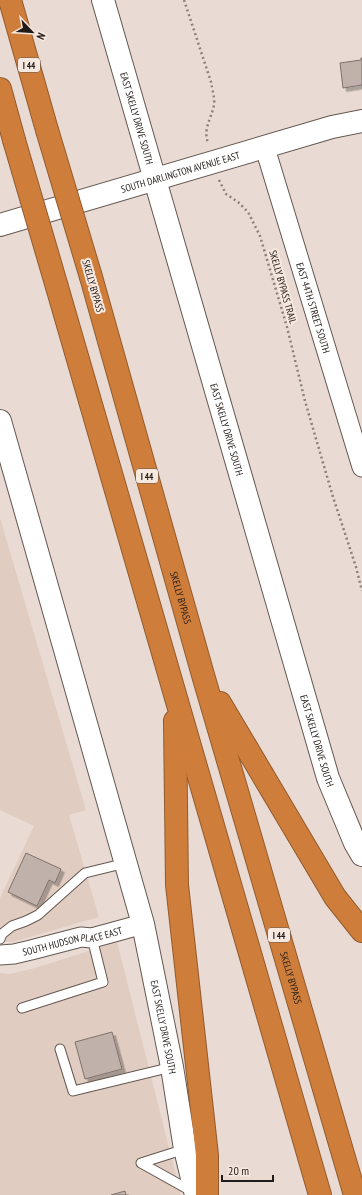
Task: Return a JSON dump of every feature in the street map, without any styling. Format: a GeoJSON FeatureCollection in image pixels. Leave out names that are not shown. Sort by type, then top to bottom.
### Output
{"type":"FeatureCollection","features":[{"type":"Feature","properties":{"kind":"highway","name":"SKELLY BYPASS"},"geometry":{"type":"LineString","coordinates":[[10,0],[91,277],[203,675],[355,1195]]}},
{"type":"Feature","properties":{"kind":"highway"},"geometry":{"type":"LineString","coordinates":[[0,90],[320,1195]]}},
{"type":"Feature","properties":{"kind":"highway"},"geometry":{"type":"LineString","coordinates":[[203,675],[336,897],[362,931]]}},
{"type":"Feature","properties":{"kind":"highway"},"geometry":{"type":"LineString","coordinates":[[175,694],[177,885],[208,1155],[200,1194]]}},
{"type":"Feature","properties":{"kind":"main road","name":"EAST SKELLY DRIVE SOUTH"},"geometry":{"type":"LineString","coordinates":[[103,0],[328,778],[355,843],[362,856]]}},
{"type":"Feature","properties":{"kind":"main road","name":"SOUTH DARLINGTON AVENUE EAST"},"geometry":{"type":"LineString","coordinates":[[0,225],[332,127],[362,121]]}},
{"type":"Feature","properties":{"kind":"main road","name":"EAST SKELLY DRIVE SOUTH"},"geometry":{"type":"LineString","coordinates":[[0,421],[143,924],[172,1066],[185,1149],[200,1194]]}},
{"type":"Feature","properties":{"kind":"street","name":"EAST 44TH STREET SOUTH"},"geometry":{"type":"LineString","coordinates":[[265,148],[358,441],[362,467]]}},
{"type":"Feature","properties":{"kind":"street","name":"SOUTH HUDSON PLACE EAST"},"geometry":{"type":"LineString","coordinates":[[0,955],[14,954],[81,937],[92,938],[143,924]]}},
{"type":"Feature","properties":{"kind":"lane"},"geometry":{"type":"LineString","coordinates":[[0,939],[2,934],[12,926],[38,915],[85,873],[126,863]]}},
{"type":"Feature","properties":{"kind":"lane"},"geometry":{"type":"LineString","coordinates":[[22,1008],[104,982],[92,938]]}},
{"type":"Feature","properties":{"kind":"lane"},"geometry":{"type":"LineString","coordinates":[[60,1049],[73,1091],[172,1066]]}},
{"type":"Feature","properties":{"kind":"lane"},"geometry":{"type":"LineString","coordinates":[[185,1149],[141,1163],[200,1194]]}},
{"type":"Feature","properties":{"kind":"path","name":"SKELLY BYPASS TRAIL"},"geometry":{"type":"LineString","coordinates":[[184,0],[211,82],[214,104],[206,127],[205,135],[212,163],[226,194],[238,202],[248,212],[260,236],[305,401],[362,591]]}},
{"type":"Feature","properties":{"kind":"shaded area"},"geometry":{"type":"Polygon","coordinates":[[[0,518],[86,810],[69,815],[99,917],[12,942],[0,941],[0,898],[34,826],[0,810],[0,518]]]}},
{"type":"Feature","properties":{"kind":"shaded area"},"geometry":{"type":"Polygon","coordinates":[[[117,942],[181,1195],[0,1195],[0,973],[10,974],[35,968],[117,942]]]}},
{"type":"Feature","properties":{"kind":"building"},"geometry":{"type":"Polygon","coordinates":[[[361,58],[362,85],[343,88],[340,63],[361,60],[361,58]]]}},
{"type":"Feature","properties":{"kind":"building"},"geometry":{"type":"Polygon","coordinates":[[[26,853],[61,869],[55,883],[49,880],[37,906],[8,892],[26,853]]]}},
{"type":"Feature","properties":{"kind":"building"},"geometry":{"type":"Polygon","coordinates":[[[112,1032],[122,1069],[85,1079],[75,1042],[112,1032]]]}},
{"type":"Feature","properties":{"kind":"building"},"geometry":{"type":"Polygon","coordinates":[[[125,1191],[126,1195],[111,1195],[125,1191]]]}}]}
